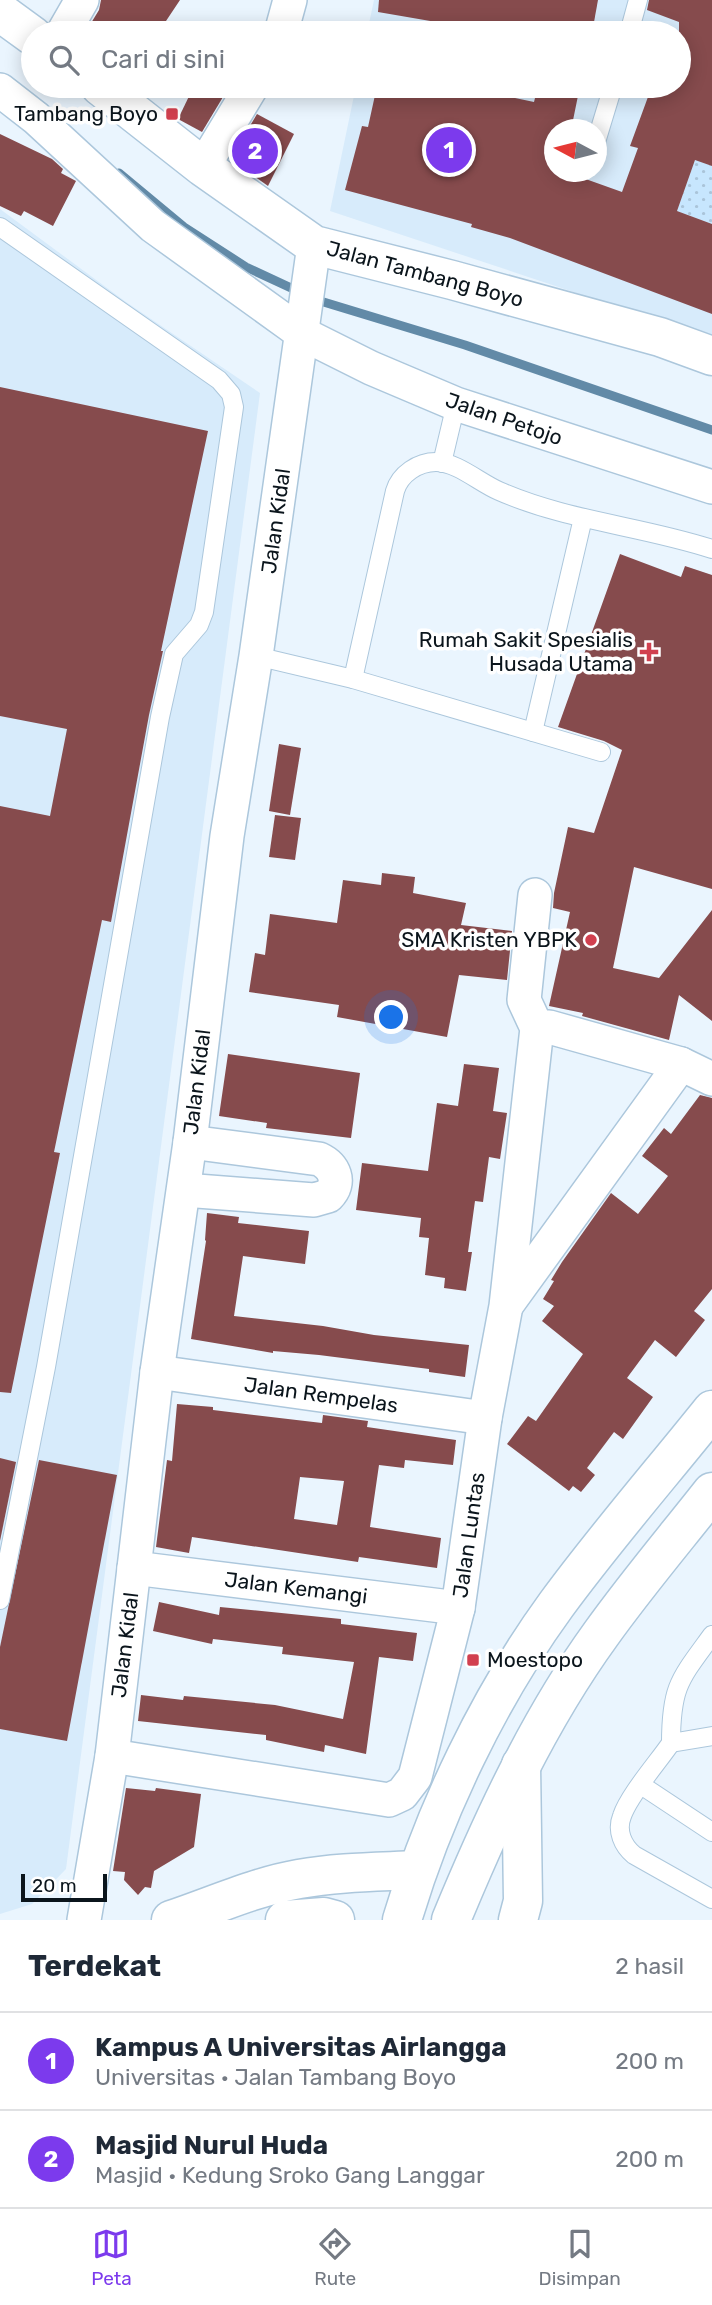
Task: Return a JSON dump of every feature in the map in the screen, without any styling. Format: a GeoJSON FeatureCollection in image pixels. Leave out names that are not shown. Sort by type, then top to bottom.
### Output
{"type":"FeatureCollection","features":[{"type":"Feature","properties":{"kind":"main road"},"geometry":{"type":"LineString","coordinates":[[0,12],[21,27]]}},
{"type":"Feature","properties":{"kind":"main road","name":"Jalan Tambang Boyo"},"geometry":{"type":"LineString","coordinates":[[115,98],[312,258],[452,280],[647,333],[712,356]]}},
{"type":"Feature","properties":{"kind":"main road"},"geometry":{"type":"LineString","coordinates":[[402,1920],[417,1871],[477,1733],[524,1654],[555,1606],[712,1410]]}},
{"type":"Feature","properties":{"kind":"main road"},"geometry":{"type":"LineString","coordinates":[[451,1920],[478,1854],[521,1765],[601,1634],[712,1492]]}},
{"type":"Feature","properties":{"kind":"main road"},"geometry":{"type":"LineString","coordinates":[[521,1765],[531,1914]]}},
{"type":"Feature","properties":{"kind":"main road"},"geometry":{"type":"LineString","coordinates":[[171,1920],[234,1897],[298,1879],[338,1874],[417,1871]]}},
{"type":"Feature","properties":{"kind":"main road"},"geometry":{"type":"LineString","coordinates":[[285,1920],[324,1917],[335,1920]]}},
{"type":"Feature","properties":{"kind":"street"},"geometry":{"type":"LineString","coordinates":[[70,21],[82,0]]}},
{"type":"Feature","properties":{"kind":"street"},"geometry":{"type":"LineString","coordinates":[[284,21],[290,0]]}},
{"type":"Feature","properties":{"kind":"street","name":"Jalan Petojo"},"geometry":{"type":"LineString","coordinates":[[0,90],[36,118],[153,226],[371,368],[456,404],[712,487]]}},
{"type":"Feature","properties":{"kind":"street"},"geometry":{"type":"LineString","coordinates":[[203,167],[245,98]]}},
{"type":"Feature","properties":{"kind":"street","name":"Jalan Kidal"},"geometry":{"type":"LineString","coordinates":[[84,1920],[111,1756],[157,1372],[184,1190],[227,836],[256,656],[312,258]]}},
{"type":"Feature","properties":{"kind":"street"},"geometry":{"type":"LineString","coordinates":[[506,1306],[537,1028],[524,1000],[535,895]]}},
{"type":"Feature","properties":{"kind":"street"},"geometry":{"type":"LineString","coordinates":[[537,1028],[549,1027],[681,1064],[712,1079]]}},
{"type":"Feature","properties":{"kind":"street","name":"Jalan Luntas"},"geometry":{"type":"LineString","coordinates":[[111,1756],[376,1799],[397,1798],[409,1788],[415,1777],[458,1608],[485,1418],[506,1306],[681,1064]]}},
{"type":"Feature","properties":{"kind":"street"},"geometry":{"type":"LineString","coordinates":[[184,1190],[314,1200],[328,1196],[335,1180],[332,1166],[319,1159],[190,1142]]}},
{"type":"Feature","properties":{"kind":"street","name":"Jalan Rempelas"},"geometry":{"type":"LineString","coordinates":[[157,1372],[485,1418]]}},
{"type":"Feature","properties":{"kind":"street","name":"Jalan Kemangi"},"geometry":{"type":"LineString","coordinates":[[134,1567],[458,1608]]}},
{"type":"Feature","properties":{"kind":"lane"},"geometry":{"type":"LineString","coordinates":[[632,21],[638,0]]}},
{"type":"Feature","properties":{"kind":"lane"},"geometry":{"type":"LineString","coordinates":[[604,119],[610,98]]}},
{"type":"Feature","properties":{"kind":"lane"},"geometry":{"type":"LineString","coordinates":[[0,228],[219,380],[231,394],[233,407],[204,612],[199,625],[174,654],[160,717],[46,1367],[0,1600]]}},
{"type":"Feature","properties":{"kind":"lane"},"geometry":{"type":"LineString","coordinates":[[442,463],[456,404]]}},
{"type":"Feature","properties":{"kind":"lane"},"geometry":{"type":"LineString","coordinates":[[353,679],[397,483],[419,466],[433,462],[442,463],[520,500],[712,549]]}},
{"type":"Feature","properties":{"kind":"lane"},"geometry":{"type":"LineString","coordinates":[[533,732],[583,518]]}},
{"type":"Feature","properties":{"kind":"lane"},"geometry":{"type":"LineString","coordinates":[[256,656],[353,679],[601,752]]}},
{"type":"Feature","properties":{"kind":"lane"},"geometry":{"type":"LineString","coordinates":[[712,1635],[680,1680],[671,1716],[671,1743],[622,1815],[620,1828],[625,1846],[634,1856],[712,1899]]}},
{"type":"Feature","properties":{"kind":"lane"},"geometry":{"type":"LineString","coordinates":[[671,1743],[712,1737]]}},
{"type":"Feature","properties":{"kind":"lane"},"geometry":{"type":"LineString","coordinates":[[641,1785],[712,1832]]}},
{"type":"Feature","properties":{"kind":"shaded area"},"geometry":{"type":"Polygon","coordinates":[[[374,0],[712,0],[712,338],[330,211],[354,98],[691,98],[691,21],[370,21],[374,0]]]}},
{"type":"Feature","properties":{"kind":"shaded area"},"geometry":{"type":"Polygon","coordinates":[[[695,160],[712,166],[712,224],[677,211],[695,160]]]}},
{"type":"Feature","properties":{"kind":"shaded area"},"geometry":{"type":"Polygon","coordinates":[[[0,209],[126,302],[260,393],[66,1869],[32,1904],[0,1914],[0,209]]]}},
{"type":"Feature","properties":{"kind":"building"},"geometry":{"type":"Polygon","coordinates":[[[101,0],[180,0],[166,21],[92,21],[101,0]]]}},
{"type":"Feature","properties":{"kind":"building"},"geometry":{"type":"Polygon","coordinates":[[[379,0],[598,0],[594,21],[430,21],[378,12],[379,0]]]}},
{"type":"Feature","properties":{"kind":"building"},"geometry":{"type":"Polygon","coordinates":[[[649,0],[712,0],[712,166],[695,160],[677,211],[712,224],[712,314],[510,238],[471,227],[472,224],[345,190],[362,126],[368,127],[374,98],[515,98],[534,102],[535,98],[578,98],[573,119],[544,119],[544,182],[594,182],[622,192],[638,148],[630,146],[648,98],[691,98],[691,21],[676,21],[647,10],[649,0]]]}},
{"type":"Feature","properties":{"kind":"building"},"geometry":{"type":"Polygon","coordinates":[[[188,98],[222,98],[202,132],[178,119],[188,98]]]}},
{"type":"Feature","properties":{"kind":"building"},"geometry":{"type":"Polygon","coordinates":[[[257,114],[294,134],[268,186],[230,159],[257,114]]]}},
{"type":"Feature","properties":{"kind":"building"},"geometry":{"type":"Polygon","coordinates":[[[0,134],[52,159],[63,169],[61,173],[76,181],[53,226],[24,211],[21,216],[0,206],[0,134]]]}},
{"type":"Feature","properties":{"kind":"building"},"geometry":{"type":"Polygon","coordinates":[[[0,387],[208,431],[161,651],[111,922],[102,920],[54,1152],[60,1153],[11,1393],[0,1392],[0,806],[50,816],[67,729],[0,716],[0,387]]]}},
{"type":"Feature","properties":{"kind":"building"},"geometry":{"type":"Polygon","coordinates":[[[620,554],[681,577],[685,566],[712,575],[712,889],[634,867],[613,968],[659,978],[712,910],[712,1021],[679,995],[669,1040],[582,1016],[583,1013],[549,1006],[570,912],[553,908],[568,827],[594,833],[622,750],[604,741],[558,727],[620,554]]]}},
{"type":"Feature","properties":{"kind":"building"},"geometry":{"type":"Polygon","coordinates":[[[279,744],[301,748],[290,815],[269,811],[279,744]]]}},
{"type":"Feature","properties":{"kind":"building"},"geometry":{"type":"Polygon","coordinates":[[[275,815],[301,818],[295,860],[269,857],[275,815]]]}},
{"type":"Feature","properties":{"kind":"building"},"geometry":{"type":"Polygon","coordinates":[[[382,873],[415,877],[413,893],[466,903],[461,925],[512,931],[507,980],[459,975],[447,1037],[337,1017],[339,1005],[249,992],[255,953],[265,955],[270,914],[337,923],[343,880],[381,885],[382,873]]]}},
{"type":"Feature","properties":{"kind":"building"},"geometry":{"type":"Polygon","coordinates":[[[228,1054],[360,1073],[351,1138],[266,1128],[267,1123],[219,1116],[228,1054]]]}},
{"type":"Feature","properties":{"kind":"building"},"geometry":{"type":"Polygon","coordinates":[[[464,1064],[499,1068],[493,1111],[507,1113],[500,1159],[489,1157],[483,1202],[475,1201],[466,1291],[444,1288],[445,1278],[425,1275],[429,1238],[419,1237],[421,1218],[356,1210],[362,1163],[428,1171],[437,1103],[458,1106],[464,1064]]]}},
{"type":"Feature","properties":{"kind":"building"},"geometry":{"type":"Polygon","coordinates":[[[700,1095],[712,1098],[712,1289],[694,1311],[705,1320],[676,1357],[655,1340],[627,1378],[653,1397],[623,1439],[614,1432],[587,1468],[595,1475],[581,1492],[573,1486],[569,1491],[507,1444],[528,1416],[536,1421],[583,1354],[542,1321],[554,1306],[543,1299],[562,1262],[611,1193],[638,1214],[668,1176],[642,1156],[664,1128],[671,1134],[700,1095]]]}},
{"type":"Feature","properties":{"kind":"building"},"geometry":{"type":"Polygon","coordinates":[[[207,1213],[239,1217],[238,1223],[309,1231],[305,1264],[243,1256],[234,1316],[469,1345],[465,1377],[429,1372],[429,1369],[319,1355],[273,1353],[191,1339],[206,1241],[207,1213]]]}},
{"type":"Feature","properties":{"kind":"building"},"geometry":{"type":"Polygon","coordinates":[[[177,1404],[322,1423],[323,1415],[368,1421],[367,1427],[456,1440],[453,1465],[405,1460],[404,1468],[379,1465],[370,1527],[441,1538],[437,1568],[359,1557],[358,1562],[192,1537],[189,1553],[156,1547],[167,1460],[172,1461],[177,1404]],[[300,1477],[294,1519],[337,1525],[344,1481],[300,1477]]]}},
{"type":"Feature","properties":{"kind":"building"},"geometry":{"type":"Polygon","coordinates":[[[0,1458],[16,1462],[0,1541],[0,1458]]]}},
{"type":"Feature","properties":{"kind":"building"},"geometry":{"type":"Polygon","coordinates":[[[39,1460],[117,1475],[67,1741],[0,1729],[0,1647],[39,1460]]]}},
{"type":"Feature","properties":{"kind":"building"},"geometry":{"type":"Polygon","coordinates":[[[159,1602],[219,1615],[220,1607],[341,1619],[341,1624],[417,1633],[413,1661],[379,1657],[366,1754],[325,1745],[324,1752],[266,1740],[266,1735],[138,1721],[141,1695],[183,1700],[184,1696],[275,1705],[343,1719],[354,1662],[282,1654],[283,1647],[213,1639],[212,1644],[153,1631],[159,1602]]]}},
{"type":"Feature","properties":{"kind":"building"},"geometry":{"type":"Polygon","coordinates":[[[126,1788],[155,1791],[156,1788],[201,1794],[194,1847],[154,1871],[151,1888],[145,1887],[138,1895],[124,1880],[125,1872],[113,1871],[126,1788]]]}},
{"type":"Feature","properties":{"kind":"waterway"},"geometry":{"type":"LineString","coordinates":[[119,173],[184,227],[246,267],[317,300],[465,345],[712,430]]}},
{"type":"Feature","properties":{"kind":"place","name":"Tambang Boyo"},"geometry":{"type":"Point","coordinates":[172,114]}},
{"type":"Feature","properties":{"kind":"place","name":"Kampus A Universitas Airlangga"},"geometry":{"type":"Point","coordinates":[449,150]}},
{"type":"Feature","properties":{"kind":"place","name":"Masjid Nurul Huda"},"geometry":{"type":"Point","coordinates":[255,151]}},
{"type":"Feature","properties":{"kind":"place","name":"Rumah Sakit Spesialis Husada Utama"},"geometry":{"type":"Point","coordinates":[649,652]}},
{"type":"Feature","properties":{"kind":"place","name":"SMA Kristen YBPK"},"geometry":{"type":"Point","coordinates":[591,940]}},
{"type":"Feature","properties":{"kind":"place","name":"Moestopo"},"geometry":{"type":"Point","coordinates":[473,1660]}}]}
